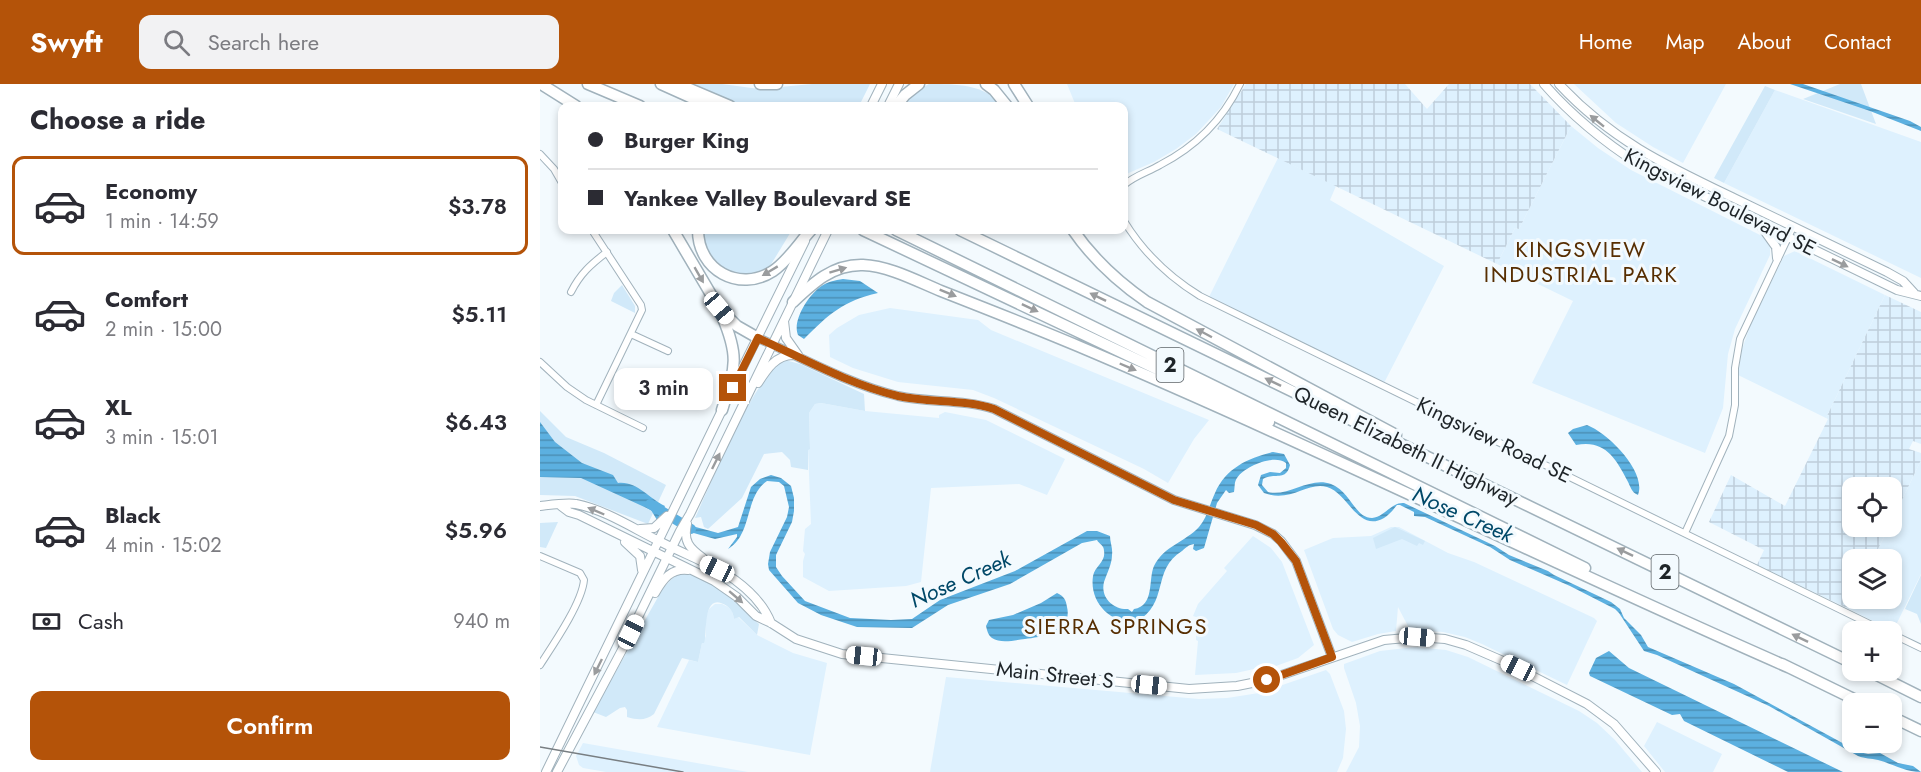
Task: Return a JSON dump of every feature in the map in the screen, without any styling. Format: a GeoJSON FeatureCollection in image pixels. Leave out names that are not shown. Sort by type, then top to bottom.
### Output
{"type":"FeatureCollection","features":[{"type":"Feature","properties":{"kind":"highway"},"geometry":{"type":"LineString","coordinates":[[541,84],[570,102]]}},
{"type":"Feature","properties":{"kind":"highway"},"geometry":{"type":"LineString","coordinates":[[588,84],[631,102]]}},
{"type":"Feature","properties":{"kind":"highway"},"geometry":{"type":"LineString","coordinates":[[661,84],[701,102]]}},
{"type":"Feature","properties":{"kind":"highway"},"geometry":{"type":"LineString","coordinates":[[678,84],[721,102]]}},
{"type":"Feature","properties":{"kind":"highway"},"geometry":{"type":"LineString","coordinates":[[760,84],[777,84]]}},
{"type":"Feature","properties":{"kind":"highway"},"geometry":{"type":"LineString","coordinates":[[899,102],[919,84]]}},
{"type":"Feature","properties":{"kind":"highway"},"geometry":{"type":"LineString","coordinates":[[986,84],[1004,102]]}},
{"type":"Feature","properties":{"kind":"highway"},"geometry":{"type":"LineString","coordinates":[[1014,84],[1025,102]]}},
{"type":"Feature","properties":{"kind":"highway"},"geometry":{"type":"LineString","coordinates":[[675,234],[719,308],[731,337],[735,358],[722,410]]}},
{"type":"Feature","properties":{"kind":"highway"},"geometry":{"type":"LineString","coordinates":[[698,234],[700,246],[712,266],[728,277],[747,280],[765,275],[781,265],[808,234]]}},
{"type":"Feature","properties":{"kind":"highway"},"geometry":{"type":"LineString","coordinates":[[871,234],[1338,454],[1445,500]]}},
{"type":"Feature","properties":{"kind":"highway","name":"Queen Elizabeth II Highway"},"geometry":{"type":"LineString","coordinates":[[904,234],[1842,693]]}},
{"type":"Feature","properties":{"kind":"highway","name":"Queen Elizabeth II Highway"},"geometry":{"type":"LineString","coordinates":[[968,234],[1842,658]]}},
{"type":"Feature","properties":{"kind":"highway"},"geometry":{"type":"LineString","coordinates":[[1076,234],[1101,265],[1147,302],[1383,427],[1477,480]]}},
{"type":"Feature","properties":{"kind":"highway"},"geometry":{"type":"LineString","coordinates":[[793,302],[816,280],[833,270],[861,265],[893,272],[1177,388],[1652,607],[1788,667]]}},
{"type":"Feature","properties":{"kind":"highway"},"geometry":{"type":"LineString","coordinates":[[719,308],[737,326],[758,338]]}},
{"type":"Feature","properties":{"kind":"highway"},"geometry":{"type":"LineString","coordinates":[[1890,681],[1921,697]]}},
{"type":"Feature","properties":{"kind":"highway"},"geometry":{"type":"LineString","coordinates":[[1902,722],[1921,731]]}},
{"type":"Feature","properties":{"kind":"main road"},"geometry":{"type":"LineString","coordinates":[[873,102],[882,84]]}},
{"type":"Feature","properties":{"kind":"main road"},"geometry":{"type":"LineString","coordinates":[[890,102],[899,84]]}},
{"type":"Feature","properties":{"kind":"main road","name":"Kingsview Boulevard SE"},"geometry":{"type":"LineString","coordinates":[[1544,84],[1574,116],[1631,159],[1897,290],[1918,295]]}},
{"type":"Feature","properties":{"kind":"main road","name":"Kingsview Boulevard SE"},"geometry":{"type":"LineString","coordinates":[[1559,84],[1595,119],[1629,144],[1903,281],[1918,295]]}},
{"type":"Feature","properties":{"kind":"main road"},"geometry":{"type":"LineString","coordinates":[[1759,224],[1773,241],[1778,258]]}},
{"type":"Feature","properties":{"kind":"main road"},"geometry":{"type":"LineString","coordinates":[[546,772],[809,234]]}},
{"type":"Feature","properties":{"kind":"main road"},"geometry":{"type":"LineString","coordinates":[[622,650],[826,234]]}},
{"type":"Feature","properties":{"kind":"main road"},"geometry":{"type":"LineString","coordinates":[[784,319],[786,338],[798,356]]}},
{"type":"Feature","properties":{"kind":"main road"},"geometry":{"type":"LineString","coordinates":[[758,338],[873,389],[908,398],[974,403],[994,409],[1174,500],[1263,529],[1290,552],[1304,580],[1332,657]]}},
{"type":"Feature","properties":{"kind":"main road"},"geometry":{"type":"LineString","coordinates":[[742,405],[774,362],[786,355],[798,356]]}},
{"type":"Feature","properties":{"kind":"main road","name":"Main Street S"},"geometry":{"type":"LineString","coordinates":[[540,506],[561,506],[566,503],[583,506],[717,569],[737,582],[756,599],[771,622]]}},
{"type":"Feature","properties":{"kind":"main road","name":"Main Street S"},"geometry":{"type":"LineString","coordinates":[[561,506],[569,512],[700,573],[731,592],[756,616],[771,622],[796,639],[843,654],[1189,689],[1237,686],[1267,680],[1371,643],[1399,638],[1444,639],[1466,645],[1511,665],[1587,704],[1614,724],[1656,772]]}},
{"type":"Feature","properties":{"kind":"main road"},"geometry":{"type":"LineString","coordinates":[[629,526],[646,530],[654,528],[675,506]]}},
{"type":"Feature","properties":{"kind":"main road"},"geometry":{"type":"LineString","coordinates":[[690,514],[685,533],[687,544],[717,569]]}},
{"type":"Feature","properties":{"kind":"main road"},"geometry":{"type":"LineString","coordinates":[[597,524],[637,551],[642,563],[641,576]]}},
{"type":"Feature","properties":{"kind":"main road"},"geometry":{"type":"LineString","coordinates":[[557,772],[653,595],[667,576],[674,571],[681,569],[700,573]]}},
{"type":"Feature","properties":{"kind":"street"},"geometry":{"type":"LineString","coordinates":[[1128,182],[1177,156],[1194,143],[1216,121],[1240,84]]}},
{"type":"Feature","properties":{"kind":"street"},"geometry":{"type":"LineString","coordinates":[[540,154],[558,178]]}},
{"type":"Feature","properties":{"kind":"street","name":"Kingsview Road SE"},"geometry":{"type":"LineString","coordinates":[[1128,226],[1150,256],[1173,278],[1200,296],[1864,621]]}},
{"type":"Feature","properties":{"kind":"street"},"geometry":{"type":"LineString","coordinates":[[1684,533],[1729,436],[1735,405],[1735,368],[1740,339],[1793,226]]}},
{"type":"Feature","properties":{"kind":"street"},"geometry":{"type":"LineString","coordinates":[[595,234],[641,305],[640,315],[596,405]]}},
{"type":"Feature","properties":{"kind":"street"},"geometry":{"type":"LineString","coordinates":[[571,292],[579,277],[607,252]]}},
{"type":"Feature","properties":{"kind":"street"},"geometry":{"type":"LineString","coordinates":[[631,334],[668,351]]}},
{"type":"Feature","properties":{"kind":"street"},"geometry":{"type":"LineString","coordinates":[[540,362],[567,387],[643,429]]}},
{"type":"Feature","properties":{"kind":"street"},"geometry":{"type":"LineString","coordinates":[[540,556],[580,573],[584,580],[582,590],[564,626],[540,665]]}},
{"type":"Feature","properties":{"kind":"street"},"geometry":{"type":"LineString","coordinates":[[1902,639],[1921,648]]}},
{"type":"Feature","properties":{"kind":"shaded area"},"geometry":{"type":"Polygon","coordinates":[[[691,84],[722,84],[759,89],[812,84],[870,84],[861,102],[734,102],[691,84]]]}},
{"type":"Feature","properties":{"kind":"shaded area"},"geometry":{"type":"Polygon","coordinates":[[[929,84],[960,85],[988,93],[998,102],[904,102],[913,93],[929,84]]]}},
{"type":"Feature","properties":{"kind":"shaded area"},"geometry":{"type":"Polygon","coordinates":[[[1067,84],[1234,84],[1221,107],[1196,134],[1154,162],[1128,173],[1128,102],[1074,102],[1067,84]]]}},
{"type":"Feature","properties":{"kind":"shaded area"},"geometry":{"type":"Polygon","coordinates":[[[1246,84],[1405,84],[1427,109],[1449,84],[1530,84],[1571,126],[1519,229],[1515,228],[1497,264],[1217,129],[1246,84]]]}},
{"type":"Feature","properties":{"kind":"shaded area"},"geometry":{"type":"Polygon","coordinates":[[[1574,84],[1726,84],[1683,163],[1616,123],[1574,84]]]}},
{"type":"Feature","properties":{"kind":"shaded area"},"geometry":{"type":"Polygon","coordinates":[[[1840,84],[1861,84],[1876,124],[1803,99],[1840,84]]]}},
{"type":"Feature","properties":{"kind":"shaded area"},"geometry":{"type":"Polygon","coordinates":[[[1765,86],[1775,90],[1724,183],[1714,178],[1765,86]]]}},
{"type":"Feature","properties":{"kind":"shaded area"},"geometry":{"type":"Polygon","coordinates":[[[1775,90],[1921,142],[1921,278],[1724,183],[1775,90]]]}},
{"type":"Feature","properties":{"kind":"shaded area"},"geometry":{"type":"Polygon","coordinates":[[[1571,126],[1631,170],[1764,237],[1770,246],[1770,255],[1735,329],[1728,354],[1723,408],[1705,453],[1532,383],[1573,301],[1497,264],[1515,228],[1519,229],[1571,126]]]}},
{"type":"Feature","properties":{"kind":"shaded area"},"geometry":{"type":"Polygon","coordinates":[[[1278,158],[1336,186],[1330,200],[1444,266],[1384,383],[1209,297],[1278,158]]]}},
{"type":"Feature","properties":{"kind":"shaded area"},"geometry":{"type":"Polygon","coordinates":[[[702,234],[790,234],[767,271],[748,277],[728,274],[704,250],[702,234]]]}},
{"type":"Feature","properties":{"kind":"shaded area"},"geometry":{"type":"Polygon","coordinates":[[[1795,251],[1885,295],[1826,418],[1738,375],[1742,349],[1752,321],[1784,256],[1795,251]]]}},
{"type":"Feature","properties":{"kind":"shaded area"},"geometry":{"type":"Polygon","coordinates":[[[622,285],[635,306],[635,313],[611,301],[614,293],[622,285]]]}},
{"type":"Feature","properties":{"kind":"shaded area"},"geometry":{"type":"Polygon","coordinates":[[[1885,295],[1921,312],[1921,444],[1913,441],[1909,449],[1921,453],[1921,460],[1902,500],[1902,477],[1842,477],[1842,537],[1884,537],[1878,549],[1842,549],[1842,606],[1757,565],[1764,550],[1709,522],[1731,475],[1785,506],[1828,419],[1826,418],[1885,295]]]}},
{"type":"Feature","properties":{"kind":"shaded area"},"geometry":{"type":"Polygon","coordinates":[[[890,308],[978,320],[991,330],[1209,420],[1194,439],[1168,483],[1144,469],[973,390],[898,382],[853,368],[830,357],[829,335],[837,328],[859,315],[890,308]]]}},
{"type":"Feature","properties":{"kind":"shaded area"},"geometry":{"type":"Polygon","coordinates":[[[785,360],[800,364],[864,394],[865,411],[821,403],[815,404],[809,413],[808,470],[791,467],[790,460],[782,452],[764,454],[742,498],[708,529],[704,527],[701,517],[695,518],[722,457],[761,385],[773,369],[785,360]]]}},
{"type":"Feature","properties":{"kind":"shaded area"},"geometry":{"type":"Polygon","coordinates":[[[821,403],[865,411],[939,418],[939,415],[945,412],[986,420],[1065,459],[1047,495],[1019,484],[931,488],[921,582],[906,586],[829,591],[803,577],[805,529],[811,524],[809,413],[815,404],[821,403]]]}},
{"type":"Feature","properties":{"kind":"shaded area"},"geometry":{"type":"Polygon","coordinates":[[[540,411],[566,437],[604,453],[666,485],[648,524],[575,496],[540,495],[540,411]]]}},
{"type":"Feature","properties":{"kind":"shaded area"},"geometry":{"type":"Polygon","coordinates":[[[1921,460],[1921,574],[1898,621],[1873,621],[1849,609],[1902,609],[1902,549],[1878,549],[1884,537],[1902,537],[1902,500],[1921,460]]]}},
{"type":"Feature","properties":{"kind":"shaded area"},"geometry":{"type":"Polygon","coordinates":[[[558,522],[546,548],[540,547],[540,523],[558,522]]]}},
{"type":"Feature","properties":{"kind":"shaded area"},"geometry":{"type":"Polygon","coordinates":[[[1391,527],[1399,527],[1448,553],[1474,562],[1594,618],[1597,621],[1567,685],[1465,637],[1443,632],[1410,630],[1398,607],[1396,631],[1352,642],[1338,635],[1333,629],[1304,550],[1333,538],[1371,536],[1391,527]]]}},
{"type":"Feature","properties":{"kind":"shaded area"},"geometry":{"type":"Polygon","coordinates":[[[1395,527],[1425,541],[1423,545],[1419,543],[1417,546],[1402,539],[1376,549],[1373,538],[1395,527]]]}},
{"type":"Feature","properties":{"kind":"shaded area"},"geometry":{"type":"Polygon","coordinates":[[[1253,536],[1271,548],[1282,562],[1314,645],[1298,658],[1276,666],[1236,673],[1195,675],[1198,641],[1196,640],[1196,617],[1193,616],[1198,604],[1227,571],[1224,568],[1253,536]]]}},
{"type":"Feature","properties":{"kind":"shaded area"},"geometry":{"type":"Polygon","coordinates":[[[684,573],[716,586],[734,601],[759,624],[757,635],[739,617],[734,619],[727,606],[719,602],[713,603],[707,615],[705,638],[698,662],[682,658],[654,714],[644,719],[631,718],[627,717],[625,707],[606,717],[593,712],[662,590],[674,577],[684,573]]]}},
{"type":"Feature","properties":{"kind":"shaded area"},"geometry":{"type":"Polygon","coordinates":[[[1921,575],[1921,624],[1917,614],[1905,609],[1921,575]]]}},
{"type":"Feature","properties":{"kind":"shaded area"},"geometry":{"type":"Polygon","coordinates":[[[715,604],[728,607],[734,619],[738,617],[757,635],[793,653],[827,663],[810,755],[657,727],[689,660],[698,662],[706,636],[706,616],[715,604]]]}},
{"type":"Feature","properties":{"kind":"shaded area"},"geometry":{"type":"Polygon","coordinates":[[[1415,647],[1446,650],[1468,657],[1579,711],[1597,723],[1615,740],[1642,772],[1346,772],[1359,747],[1360,726],[1356,703],[1344,664],[1380,651],[1415,647]]]}},
{"type":"Feature","properties":{"kind":"shaded area"},"geometry":{"type":"Polygon","coordinates":[[[1326,670],[1330,674],[1344,711],[1346,729],[1343,758],[1337,772],[930,772],[946,677],[1199,699],[1259,693],[1326,670]]]}},
{"type":"Feature","properties":{"kind":"shaded area"},"geometry":{"type":"Polygon","coordinates":[[[1657,722],[1722,754],[1713,772],[1665,772],[1644,746],[1657,722]]]}},
{"type":"Feature","properties":{"kind":"shaded area"},"geometry":{"type":"Polygon","coordinates":[[[583,743],[748,772],[606,772],[583,768],[579,765],[576,756],[583,743]]]}},
{"type":"Feature","properties":{"kind":"water"},"geometry":{"type":"Polygon","coordinates":[[[1790,84],[1803,84],[1910,121],[1921,127],[1921,131],[1870,111],[1790,84]]]}},
{"type":"Feature","properties":{"kind":"water"},"geometry":{"type":"Polygon","coordinates":[[[843,279],[860,281],[878,293],[846,304],[821,322],[804,339],[798,335],[799,316],[811,296],[825,284],[843,279]]]}},
{"type":"Feature","properties":{"kind":"water"},"geometry":{"type":"Polygon","coordinates":[[[540,422],[555,442],[582,463],[613,475],[618,483],[637,487],[665,506],[657,520],[651,510],[581,478],[540,477],[540,422]]]}},
{"type":"Feature","properties":{"kind":"water"},"geometry":{"type":"Polygon","coordinates":[[[1587,425],[1605,436],[1624,454],[1637,475],[1638,495],[1632,491],[1618,464],[1608,452],[1594,445],[1576,445],[1568,433],[1587,425]]]}},
{"type":"Feature","properties":{"kind":"water"},"geometry":{"type":"Polygon","coordinates":[[[1273,452],[1284,454],[1290,465],[1283,475],[1263,479],[1262,485],[1268,492],[1284,492],[1307,484],[1323,482],[1331,484],[1343,493],[1361,514],[1372,518],[1399,503],[1404,503],[1611,602],[1620,609],[1624,618],[1641,635],[1648,647],[1734,684],[1842,743],[1842,747],[1769,706],[1644,651],[1615,609],[1570,586],[1510,560],[1490,547],[1425,517],[1414,516],[1414,512],[1400,505],[1397,505],[1384,518],[1375,521],[1360,516],[1341,496],[1327,487],[1313,487],[1283,495],[1264,493],[1258,485],[1261,475],[1270,472],[1280,473],[1286,468],[1286,463],[1281,461],[1267,461],[1246,469],[1237,478],[1234,492],[1229,493],[1226,490],[1217,503],[1204,548],[1196,551],[1193,549],[1194,544],[1190,545],[1173,559],[1167,567],[1153,606],[1136,622],[1127,622],[1110,615],[1098,603],[1093,586],[1093,576],[1104,555],[1103,547],[1097,540],[1082,543],[1010,584],[948,605],[912,628],[857,627],[821,615],[798,603],[769,570],[770,552],[787,517],[789,507],[784,486],[779,482],[767,481],[760,488],[741,534],[728,549],[737,534],[715,539],[690,532],[692,526],[718,533],[738,527],[751,487],[760,479],[771,475],[781,478],[791,486],[794,498],[792,522],[776,555],[776,567],[782,576],[805,601],[850,618],[891,620],[912,619],[940,600],[1015,571],[1087,531],[1097,531],[1110,536],[1112,550],[1103,588],[1106,598],[1113,605],[1132,612],[1141,607],[1148,598],[1152,571],[1158,559],[1199,527],[1225,477],[1239,465],[1273,452]]]}},
{"type":"Feature","properties":{"kind":"water"},"geometry":{"type":"Polygon","coordinates":[[[1057,593],[1065,600],[1068,615],[1061,628],[1055,632],[1040,637],[1000,641],[992,638],[988,632],[986,626],[989,620],[1013,615],[1057,593]]]}},
{"type":"Feature","properties":{"kind":"water"},"geometry":{"type":"Polygon","coordinates":[[[1609,651],[1629,668],[1843,772],[1788,772],[1684,721],[1680,714],[1672,715],[1590,676],[1589,673],[1596,658],[1609,651]]]}},
{"type":"Feature","properties":{"kind":"water"},"geometry":{"type":"Polygon","coordinates":[[[1853,753],[1880,753],[1898,763],[1913,766],[1921,772],[1910,771],[1853,753]]]}},
{"type":"Feature","properties":{"kind":"waterway","name":"Nose Creek"},"geometry":{"type":"LineString","coordinates":[[650,504],[691,529]]}},
{"type":"Feature","properties":{"kind":"railway"},"geometry":{"type":"LineString","coordinates":[[540,747],[683,772]]}},
{"type":"Feature","properties":{"kind":"district","name":"KINGSVIEW INDUSTRIAL PARK"},"geometry":{"type":"Point","coordinates":[1581,262]}},
{"type":"Feature","properties":{"kind":"district","name":"SIERRA SPRINGS"},"geometry":{"type":"Point","coordinates":[1116,626]}},
{"type":"Feature","properties":{"kind":"route"},"geometry":{"type":"LineString","coordinates":[[733,388],[758,338],[863,386],[908,398],[974,403],[994,409],[1174,500],[1256,525],[1273,534],[1296,561],[1332,657],[1267,680]]}}]}
